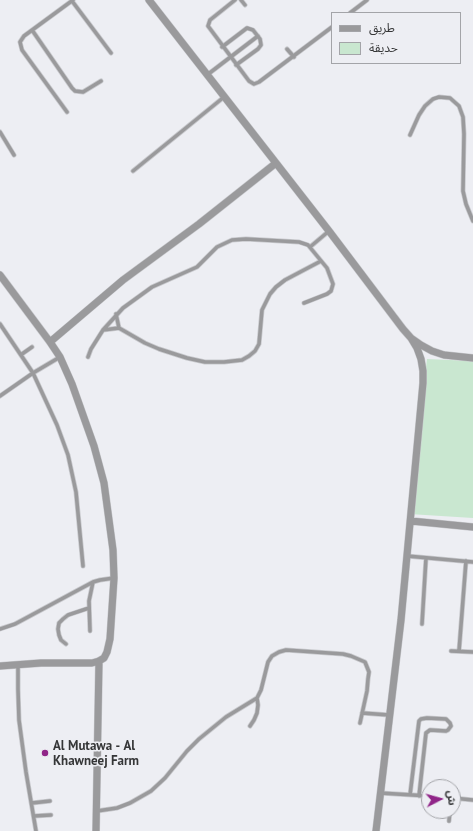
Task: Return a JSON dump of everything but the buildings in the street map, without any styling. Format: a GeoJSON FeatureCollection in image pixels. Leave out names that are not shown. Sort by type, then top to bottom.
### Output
{"type":"FeatureCollection","features":[{"type":"Feature","properties":{"kind":"street"},"geometry":{"type":"LineString","coordinates":[[149,0],[411,338],[432,351],[444,355],[473,358]]}},
{"type":"Feature","properties":{"kind":"street"},"geometry":{"type":"LineString","coordinates":[[50,342],[123,280],[199,224],[276,163]]}},
{"type":"Feature","properties":{"kind":"street"},"geometry":{"type":"LineString","coordinates":[[0,275],[60,357],[72,384],[94,446],[104,483],[113,544],[114,578],[109,646],[108,652],[104,658],[99,661],[86,663],[18,664],[0,666]]}},
{"type":"Feature","properties":{"kind":"street"},"geometry":{"type":"LineString","coordinates":[[376,831],[411,521],[423,371],[419,354],[411,338]]}},
{"type":"Feature","properties":{"kind":"street"},"geometry":{"type":"LineString","coordinates":[[411,521],[473,527]]}},
{"type":"Feature","properties":{"kind":"street"},"geometry":{"type":"LineString","coordinates":[[96,831],[99,661]]}},
{"type":"Feature","properties":{"kind":"lane"},"geometry":{"type":"LineString","coordinates":[[67,112],[21,46],[22,39],[72,0],[111,53]]}},
{"type":"Feature","properties":{"kind":"lane"},"geometry":{"type":"LineString","coordinates":[[235,0],[213,17],[208,23],[210,30],[222,47],[251,83],[257,84],[331,28]]}},
{"type":"Feature","properties":{"kind":"lane"},"geometry":{"type":"LineString","coordinates":[[241,0],[245,5]]}},
{"type":"Feature","properties":{"kind":"lane"},"geometry":{"type":"LineString","coordinates":[[351,12],[367,0]]}},
{"type":"Feature","properties":{"kind":"lane"},"geometry":{"type":"LineString","coordinates":[[222,47],[247,28],[251,28],[258,36],[261,42],[260,47],[236,65]]}},
{"type":"Feature","properties":{"kind":"lane"},"geometry":{"type":"LineString","coordinates":[[32,30],[72,88],[83,92],[101,81]]}},
{"type":"Feature","properties":{"kind":"lane"},"geometry":{"type":"LineString","coordinates":[[207,74],[258,36]]}},
{"type":"Feature","properties":{"kind":"lane"},"geometry":{"type":"LineString","coordinates":[[287,49],[294,57]]}},
{"type":"Feature","properties":{"kind":"lane"},"geometry":{"type":"LineString","coordinates":[[133,171],[224,97]]}},
{"type":"Feature","properties":{"kind":"lane"},"geometry":{"type":"LineString","coordinates":[[410,135],[419,115],[425,106],[433,99],[439,97],[450,98],[459,106],[464,134],[463,191],[466,204],[473,221]]}},
{"type":"Feature","properties":{"kind":"lane"},"geometry":{"type":"LineString","coordinates":[[0,132],[14,154]]}},
{"type":"Feature","properties":{"kind":"lane"},"geometry":{"type":"LineString","coordinates":[[310,247],[329,231]]}},
{"type":"Feature","properties":{"kind":"lane"},"geometry":{"type":"LineString","coordinates":[[88,357],[103,330],[116,314],[152,287],[197,267],[217,247],[224,243],[246,239],[299,242],[308,244],[331,276],[333,288],[327,294],[304,303]]}},
{"type":"Feature","properties":{"kind":"lane"},"geometry":{"type":"LineString","coordinates":[[103,330],[119,328],[152,346],[187,358],[205,362],[242,360],[255,351],[259,344],[262,310],[270,294],[285,280],[321,261]]}},
{"type":"Feature","properties":{"kind":"lane"},"geometry":{"type":"LineString","coordinates":[[116,314],[119,328]]}},
{"type":"Feature","properties":{"kind":"lane"},"geometry":{"type":"LineString","coordinates":[[0,324],[22,354],[33,373],[57,425],[68,455],[76,492],[83,566]]}},
{"type":"Feature","properties":{"kind":"lane"},"geometry":{"type":"LineString","coordinates":[[22,354],[32,347]]}},
{"type":"Feature","properties":{"kind":"lane"},"geometry":{"type":"LineString","coordinates":[[0,396],[33,373],[60,357]]}},
{"type":"Feature","properties":{"kind":"lane"},"geometry":{"type":"LineString","coordinates":[[407,556],[473,562]]}},
{"type":"Feature","properties":{"kind":"lane"},"geometry":{"type":"LineString","coordinates":[[422,624],[426,558]]}},
{"type":"Feature","properties":{"kind":"lane"},"geometry":{"type":"LineString","coordinates":[[459,651],[466,561]]}},
{"type":"Feature","properties":{"kind":"lane"},"geometry":{"type":"LineString","coordinates":[[0,629],[15,624],[93,582],[114,578]]}},
{"type":"Feature","properties":{"kind":"lane"},"geometry":{"type":"LineString","coordinates":[[90,631],[89,608],[93,582]]}},
{"type":"Feature","properties":{"kind":"lane"},"geometry":{"type":"LineString","coordinates":[[66,644],[59,635],[59,623],[68,615],[89,608]]}},
{"type":"Feature","properties":{"kind":"lane"},"geometry":{"type":"LineString","coordinates":[[97,811],[117,808],[130,803],[151,791],[199,739],[226,717],[257,698],[263,686],[268,662],[272,656],[279,652],[286,650],[351,656],[365,662],[369,672],[368,690],[360,723]]}},
{"type":"Feature","properties":{"kind":"lane"},"geometry":{"type":"LineString","coordinates":[[452,651],[473,652]]}},
{"type":"Feature","properties":{"kind":"lane"},"geometry":{"type":"LineString","coordinates":[[18,664],[19,720],[36,831]]}},
{"type":"Feature","properties":{"kind":"lane"},"geometry":{"type":"LineString","coordinates":[[250,726],[257,713],[257,698]]}},
{"type":"Feature","properties":{"kind":"lane"},"geometry":{"type":"LineString","coordinates":[[362,713],[390,716]]}},
{"type":"Feature","properties":{"kind":"lane"},"geometry":{"type":"LineString","coordinates":[[380,793],[419,796],[426,733],[430,730],[448,730],[450,723],[446,719],[427,718],[421,719],[420,721],[410,795]]}},
{"type":"Feature","properties":{"kind":"lane"},"geometry":{"type":"LineString","coordinates":[[461,799],[473,800]]}},
{"type":"Feature","properties":{"kind":"lane"},"geometry":{"type":"LineString","coordinates":[[32,803],[50,801]]}},
{"type":"Feature","properties":{"kind":"lane"},"geometry":{"type":"LineString","coordinates":[[34,816],[51,815]]}},
{"type":"Feature","properties":{"kind":"green space"},"geometry":{"type":"Polygon","coordinates":[[[427,359],[473,361],[473,518],[409,514],[427,359]]]}},
{"type":"Feature","properties":{"kind":"place","name":"Al Mutawa - Al Khawneej Farm"},"geometry":{"type":"Point","coordinates":[45,753]}}]}
